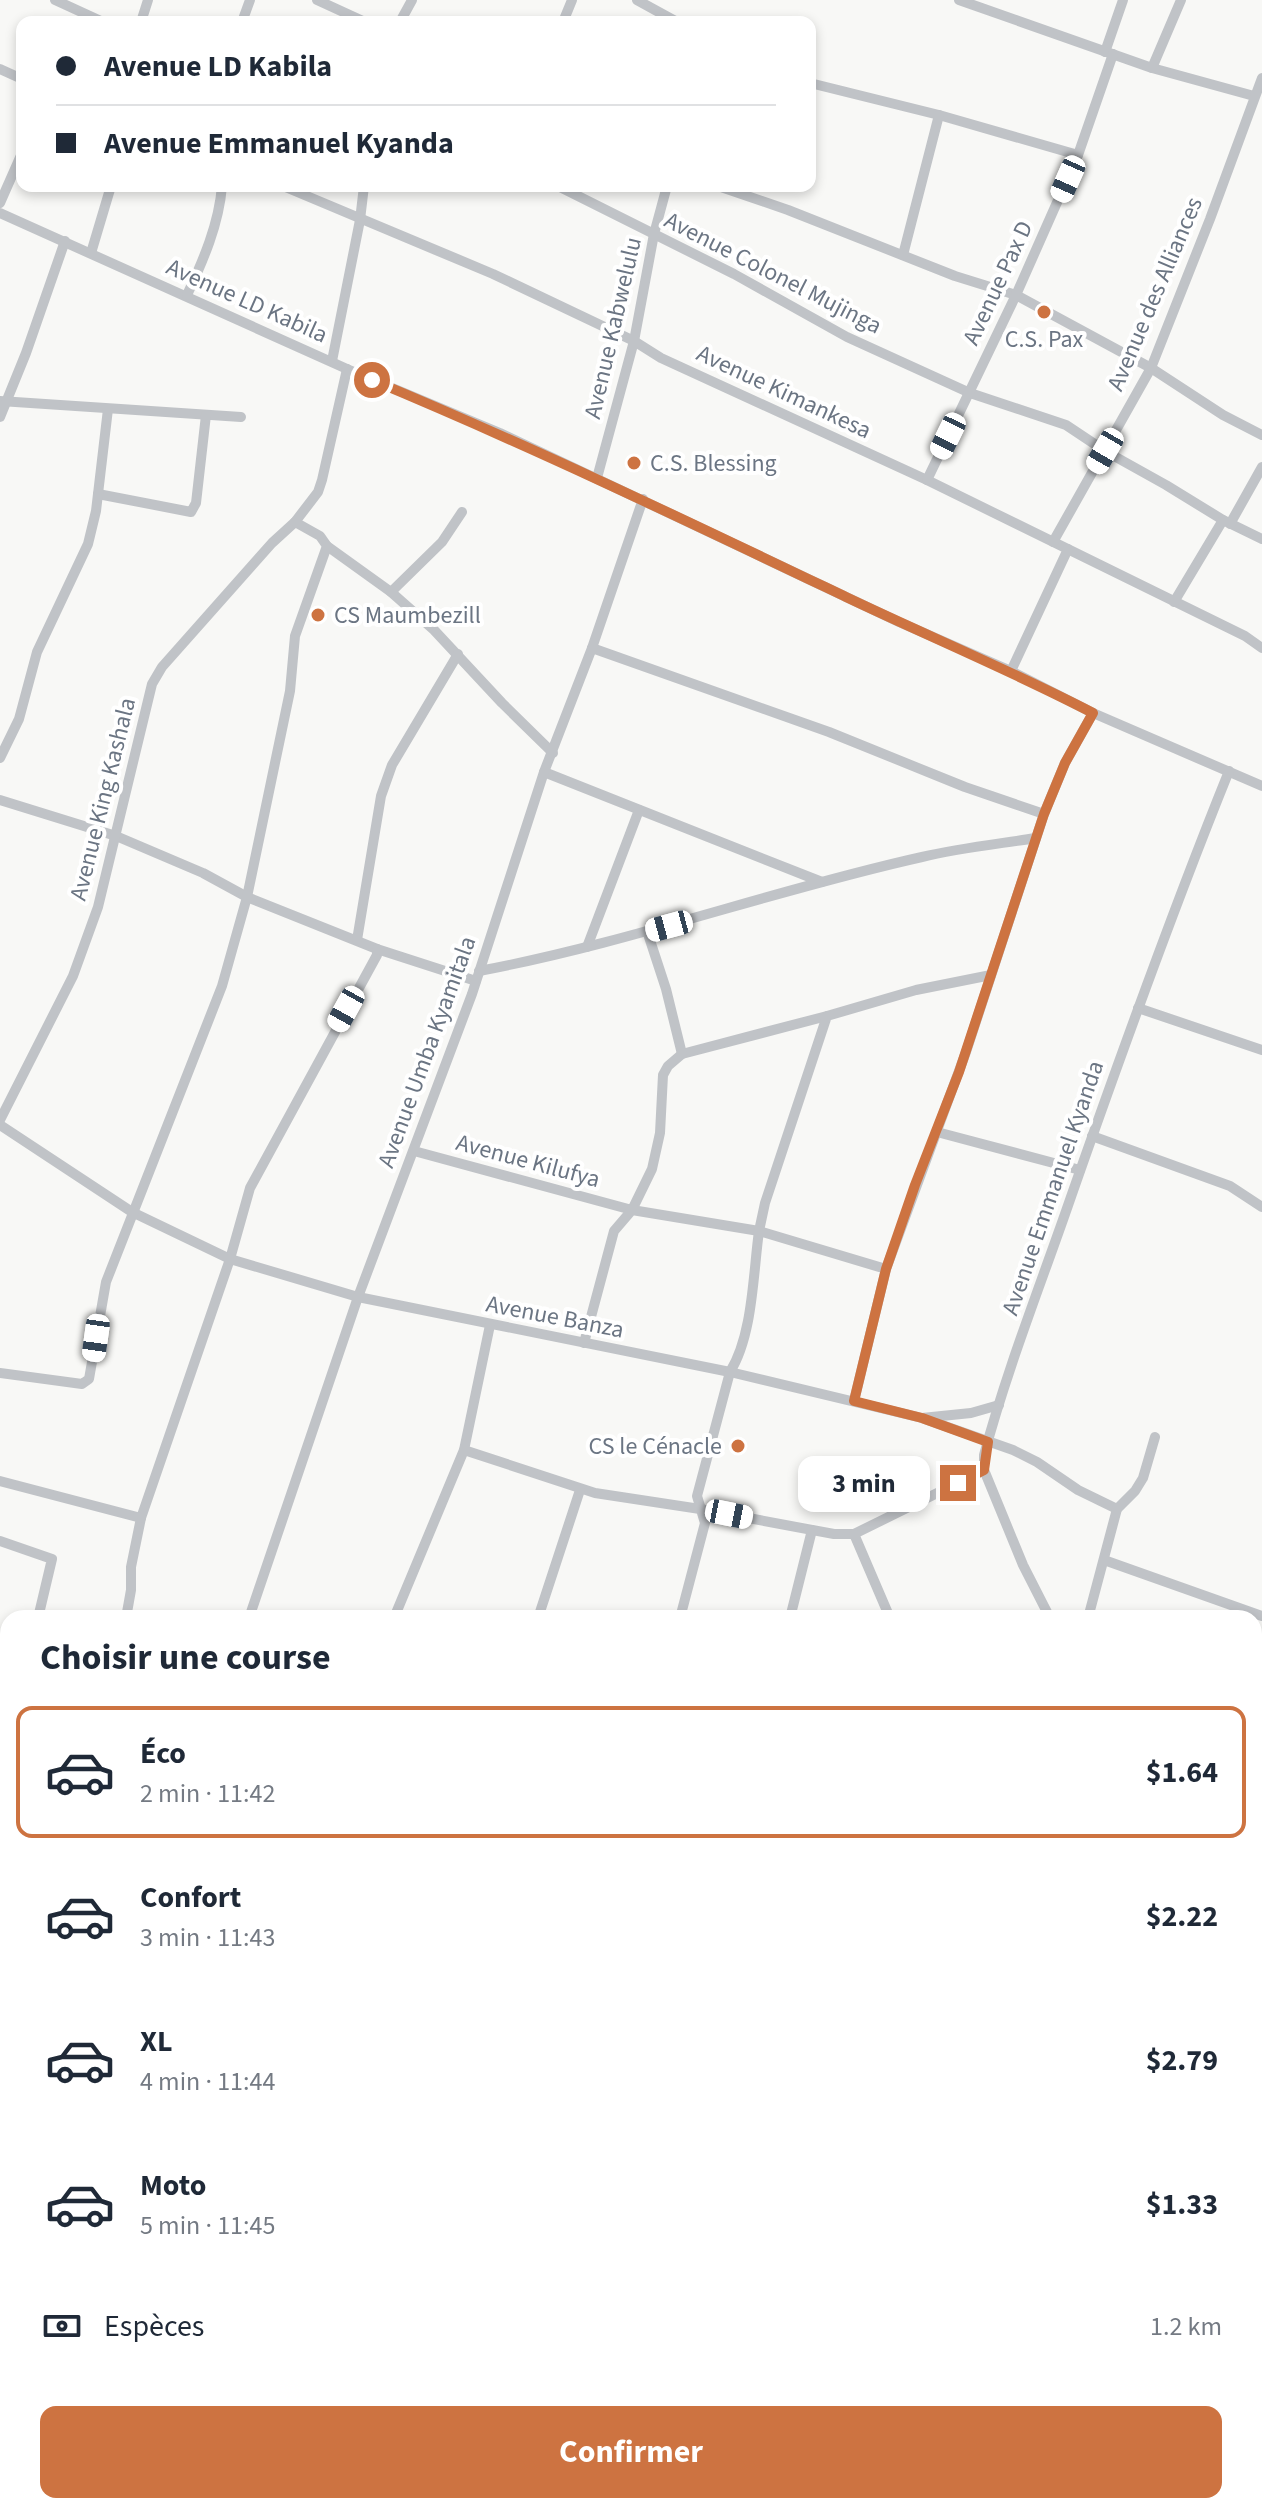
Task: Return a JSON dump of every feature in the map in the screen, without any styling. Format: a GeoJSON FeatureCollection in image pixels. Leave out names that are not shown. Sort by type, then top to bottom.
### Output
{"type":"FeatureCollection","features":[{"type":"Feature","properties":{"kind":"street"},"geometry":{"type":"LineString","coordinates":[[55,0],[90,16]]}},
{"type":"Feature","properties":{"kind":"street"},"geometry":{"type":"LineString","coordinates":[[317,0],[352,16]]}},
{"type":"Feature","properties":{"kind":"street"},"geometry":{"type":"LineString","coordinates":[[959,0],[1152,68],[1259,86]]}},
{"type":"Feature","properties":{"kind":"street","name":"Avenue Pax D"},"geometry":{"type":"LineString","coordinates":[[927,480],[1016,295],[1078,155],[1123,0]]}},
{"type":"Feature","properties":{"kind":"street"},"geometry":{"type":"LineString","coordinates":[[1152,68],[1181,0]]}},
{"type":"Feature","properties":{"kind":"street"},"geometry":{"type":"LineString","coordinates":[[641,1],[667,16]]}},
{"type":"Feature","properties":{"kind":"street"},"geometry":{"type":"LineString","coordinates":[[816,84],[939,115],[1078,155]]}},
{"type":"Feature","properties":{"kind":"street","name":"Avenue des Alliances"},"geometry":{"type":"LineString","coordinates":[[1053,542],[1151,368],[1259,86]]}},
{"type":"Feature","properties":{"kind":"street"},"geometry":{"type":"LineString","coordinates":[[903,255],[939,115]]}},
{"type":"Feature","properties":{"kind":"street"},"geometry":{"type":"LineString","coordinates":[[0,203],[16,167]]}},
{"type":"Feature","properties":{"kind":"street"},"geometry":{"type":"LineString","coordinates":[[91,253],[109,192]]}},
{"type":"Feature","properties":{"kind":"street"},"geometry":{"type":"LineString","coordinates":[[187,295],[202,264],[221,192]]}},
{"type":"Feature","properties":{"kind":"street","name":"Avenue Kimankesa"},"geometry":{"type":"LineString","coordinates":[[297,192],[493,274],[634,341],[653,354],[927,480],[1245,636],[1262,648]]}},
{"type":"Feature","properties":{"kind":"street"},"geometry":{"type":"LineString","coordinates":[[332,361],[363,192]]}},
{"type":"Feature","properties":{"kind":"street","name":"Avenue Colonel Mujinga"},"geometry":{"type":"LineString","coordinates":[[570,192],[734,274],[847,337],[970,393],[1058,421],[1226,522],[1262,539]]}},
{"type":"Feature","properties":{"kind":"street","name":"Avenue Kabwelulu"},"geometry":{"type":"LineString","coordinates":[[597,478],[634,341],[654,234],[665,192]]}},
{"type":"Feature","properties":{"kind":"street"},"geometry":{"type":"LineString","coordinates":[[736,192],[955,276],[1016,295],[1151,368],[1223,415],[1262,435]]}},
{"type":"Feature","properties":{"kind":"street","name":"Avenue LD Kabila"},"geometry":{"type":"LineString","coordinates":[[0,213],[347,369],[500,433],[899,622],[1011,671],[1093,713],[1259,781]]}},
{"type":"Feature","properties":{"kind":"street"},"geometry":{"type":"LineString","coordinates":[[0,417],[3,401],[65,241]]}},
{"type":"Feature","properties":{"kind":"street","name":"Avenue King Kashala"},"geometry":{"type":"LineString","coordinates":[[0,1123],[73,976],[98,907],[152,684],[162,667],[272,543],[295,522],[318,492],[347,369]]}},
{"type":"Feature","properties":{"kind":"street"},"geometry":{"type":"LineString","coordinates":[[3,401],[241,417]]}},
{"type":"Feature","properties":{"kind":"street"},"geometry":{"type":"LineString","coordinates":[[0,758],[19,719],[37,652],[88,544],[98,494],[108,409]]}},
{"type":"Feature","properties":{"kind":"street"},"geometry":{"type":"LineString","coordinates":[[98,494],[191,512],[196,503],[206,415]]}},
{"type":"Feature","properties":{"kind":"street"},"geometry":{"type":"LineString","coordinates":[[1174,602],[1262,467]]}},
{"type":"Feature","properties":{"kind":"street","name":"Avenue Umba Kyamitala"},"geometry":{"type":"LineString","coordinates":[[252,1610],[358,1297],[478,976],[544,772],[592,648],[643,499]]}},
{"type":"Feature","properties":{"kind":"street"},"geometry":{"type":"LineString","coordinates":[[391,592],[442,542],[462,512]]}},
{"type":"Feature","properties":{"kind":"street"},"geometry":{"type":"LineString","coordinates":[[295,522],[309,528],[327,546],[391,592],[458,654],[553,753]]}},
{"type":"Feature","properties":{"kind":"street"},"geometry":{"type":"LineString","coordinates":[[0,1373],[77,1383],[87,1382],[91,1373],[106,1282],[222,986],[247,897],[290,691],[295,636],[327,546]]}},
{"type":"Feature","properties":{"kind":"street"},"geometry":{"type":"LineString","coordinates":[[1011,671],[1068,549]]}},
{"type":"Feature","properties":{"kind":"street"},"geometry":{"type":"LineString","coordinates":[[592,648],[829,732],[965,787],[1044,814]]}},
{"type":"Feature","properties":{"kind":"street"},"geometry":{"type":"LineString","coordinates":[[357,940],[381,796],[392,765],[458,654]]}},
{"type":"Feature","properties":{"kind":"street"},"geometry":{"type":"LineString","coordinates":[[854,1401],[886,1269],[937,1132],[1044,814],[1065,763],[1093,713]]}},
{"type":"Feature","properties":{"kind":"street","name":"Avenue Emmanuel Kyanda"},"geometry":{"type":"LineString","coordinates":[[984,1470],[999,1405],[1080,1170],[1229,771]]}},
{"type":"Feature","properties":{"kind":"street"},"geometry":{"type":"LineString","coordinates":[[544,772],[822,882]]}},
{"type":"Feature","properties":{"kind":"street"},"geometry":{"type":"LineString","coordinates":[[0,800],[116,836],[203,873],[247,897],[377,949],[478,976],[932,854],[1036,838]]}},
{"type":"Feature","properties":{"kind":"street"},"geometry":{"type":"LineString","coordinates":[[587,947],[639,810]]}},
{"type":"Feature","properties":{"kind":"street"},"geometry":{"type":"LineString","coordinates":[[647,931],[666,989],[682,1054]]}},
{"type":"Feature","properties":{"kind":"street"},"geometry":{"type":"LineString","coordinates":[[127,1610],[131,1567],[141,1518],[230,1259],[250,1188],[377,955],[377,949]]}},
{"type":"Feature","properties":{"kind":"street"},"geometry":{"type":"LineString","coordinates":[[584,1343],[614,1231],[632,1210],[652,1169],[660,1133],[663,1075],[668,1066],[682,1054],[916,990],[991,975]]}},
{"type":"Feature","properties":{"kind":"street"},"geometry":{"type":"LineString","coordinates":[[1138,1008],[1262,1050]]}},
{"type":"Feature","properties":{"kind":"street"},"geometry":{"type":"LineString","coordinates":[[682,1610],[705,1523],[697,1496],[730,1372],[738,1359],[744,1337],[765,1203],[827,1016]]}},
{"type":"Feature","properties":{"kind":"street","name":"Avenue Banza"},"geometry":{"type":"LineString","coordinates":[[0,1123],[132,1212],[230,1259],[358,1297],[730,1372],[922,1418],[1013,1450],[1078,1490],[1117,1509]]}},
{"type":"Feature","properties":{"kind":"street"},"geometry":{"type":"LineString","coordinates":[[937,1132],[1080,1170]]}},
{"type":"Feature","properties":{"kind":"street"},"geometry":{"type":"LineString","coordinates":[[1092,1136],[1230,1186],[1262,1207]]}},
{"type":"Feature","properties":{"kind":"street","name":"Avenue Kilufya"},"geometry":{"type":"LineString","coordinates":[[414,1151],[632,1210],[759,1231],[886,1269]]}},
{"type":"Feature","properties":{"kind":"street"},"geometry":{"type":"LineString","coordinates":[[397,1610],[464,1450],[490,1325]]}},
{"type":"Feature","properties":{"kind":"street"},"geometry":{"type":"LineString","coordinates":[[922,1418],[971,1413],[999,1405]]}},
{"type":"Feature","properties":{"kind":"street"},"geometry":{"type":"LineString","coordinates":[[1090,1610],[1117,1509],[1143,1478],[1155,1437]]}},
{"type":"Feature","properties":{"kind":"street"},"geometry":{"type":"LineString","coordinates":[[464,1450],[580,1490],[812,1530],[854,1534],[984,1470],[1023,1565],[1046,1610]]}},
{"type":"Feature","properties":{"kind":"street"},"geometry":{"type":"LineString","coordinates":[[0,1481],[141,1518]]}},
{"type":"Feature","properties":{"kind":"street"},"geometry":{"type":"LineString","coordinates":[[541,1610],[580,1490]]}},
{"type":"Feature","properties":{"kind":"street"},"geometry":{"type":"LineString","coordinates":[[792,1610],[812,1530]]}},
{"type":"Feature","properties":{"kind":"street"},"geometry":{"type":"LineString","coordinates":[[854,1534],[887,1610]]}},
{"type":"Feature","properties":{"kind":"street"},"geometry":{"type":"LineString","coordinates":[[0,1541],[52,1559],[40,1610]]}},
{"type":"Feature","properties":{"kind":"street"},"geometry":{"type":"LineString","coordinates":[[1104,1560],[1228,1610]]}},
{"type":"Feature","properties":{"kind":"place","name":"C.S. Pax"},"geometry":{"type":"Point","coordinates":[1044,312]}},
{"type":"Feature","properties":{"kind":"place","name":"C.S. Blessing"},"geometry":{"type":"Point","coordinates":[634,463]}},
{"type":"Feature","properties":{"kind":"place","name":"CS Maumbezill"},"geometry":{"type":"Point","coordinates":[318,615]}},
{"type":"Feature","properties":{"kind":"place","name":"CS le Cénacle"},"geometry":{"type":"Point","coordinates":[738,1446]}},
{"type":"Feature","properties":{"kind":"route"},"geometry":{"type":"LineString","coordinates":[[372,380],[500,433],[620,488],[899,622],[1011,671],[1093,713],[1065,763],[1044,814],[959,1072],[915,1185],[886,1269],[854,1401],[922,1418],[988,1442],[984,1470],[958,1483]]}}]}
